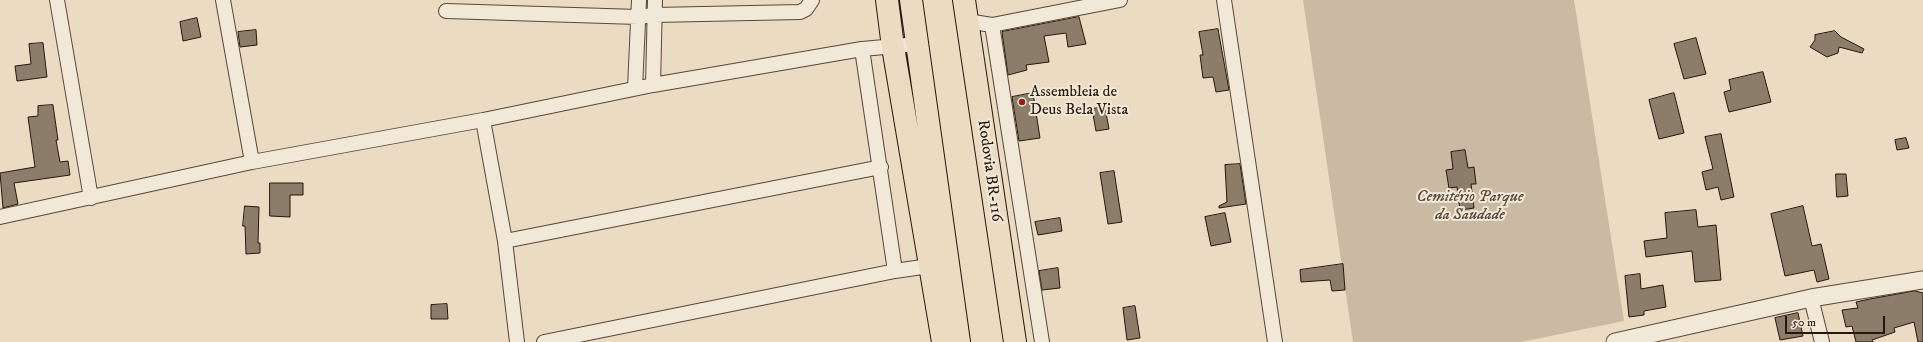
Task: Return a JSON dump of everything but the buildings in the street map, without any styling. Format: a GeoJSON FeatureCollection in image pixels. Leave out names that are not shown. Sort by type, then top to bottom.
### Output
{"type":"FeatureCollection","features":[{"type":"Feature","properties":{"kind":"highway"},"geometry":{"type":"LineString","coordinates":[[887,0],[893,47],[943,342]]}},
{"type":"Feature","properties":{"kind":"highway"},"geometry":{"type":"LineString","coordinates":[[911,0],[959,342]]}},
{"type":"Feature","properties":{"kind":"highway","name":"Rodovia BR-116"},"geometry":{"type":"LineString","coordinates":[[966,10],[1015,342]]}},
{"type":"Feature","properties":{"kind":"street"},"geometry":{"type":"LineString","coordinates":[[57,0],[91,198]]}},
{"type":"Feature","properties":{"kind":"street"},"geometry":{"type":"LineString","coordinates":[[223,0],[252,162]]}},
{"type":"Feature","properties":{"kind":"street"},"geometry":{"type":"LineString","coordinates":[[635,88],[639,0]]}},
{"type":"Feature","properties":{"kind":"street"},"geometry":{"type":"LineString","coordinates":[[653,85],[655,0]]}},
{"type":"Feature","properties":{"kind":"street"},"geometry":{"type":"LineString","coordinates":[[446,11],[638,17],[654,15],[800,12],[806,9],[812,0]]}},
{"type":"Feature","properties":{"kind":"street"},"geometry":{"type":"LineString","coordinates":[[966,10],[992,25],[1120,0]]}},
{"type":"Feature","properties":{"kind":"street"},"geometry":{"type":"LineString","coordinates":[[1224,0],[1275,342]]}},
{"type":"Feature","properties":{"kind":"street"},"geometry":{"type":"LineString","coordinates":[[992,25],[1042,342]]}},
{"type":"Feature","properties":{"kind":"street"},"geometry":{"type":"LineString","coordinates":[[0,217],[252,162],[483,120],[635,88],[862,50],[918,44]]}},
{"type":"Feature","properties":{"kind":"street"},"geometry":{"type":"LineString","coordinates":[[862,50],[881,167],[895,271]]}},
{"type":"Feature","properties":{"kind":"street"},"geometry":{"type":"LineString","coordinates":[[483,120],[505,241],[517,342]]}},
{"type":"Feature","properties":{"kind":"street"},"geometry":{"type":"LineString","coordinates":[[505,241],[881,167]]}},
{"type":"Feature","properties":{"kind":"street"},"geometry":{"type":"LineString","coordinates":[[544,342],[895,271],[929,266]]}},
{"type":"Feature","properties":{"kind":"street"},"geometry":{"type":"LineString","coordinates":[[1615,342],[1811,298],[1923,280]]}},
{"type":"Feature","properties":{"kind":"street"},"geometry":{"type":"LineString","coordinates":[[1811,298],[1822,342]]}},
{"type":"Feature","properties":{"kind":"green space","name":"Cemitério Parque da Saudade"},"geometry":{"type":"Polygon","coordinates":[[[1303,0],[1574,0],[1624,321],[1521,342],[1353,342],[1303,0]]]}},
{"type":"Feature","properties":{"kind":"place","name":"Assembleia de Deus Bela Vista"},"geometry":{"type":"Point","coordinates":[1022,102]}}]}
